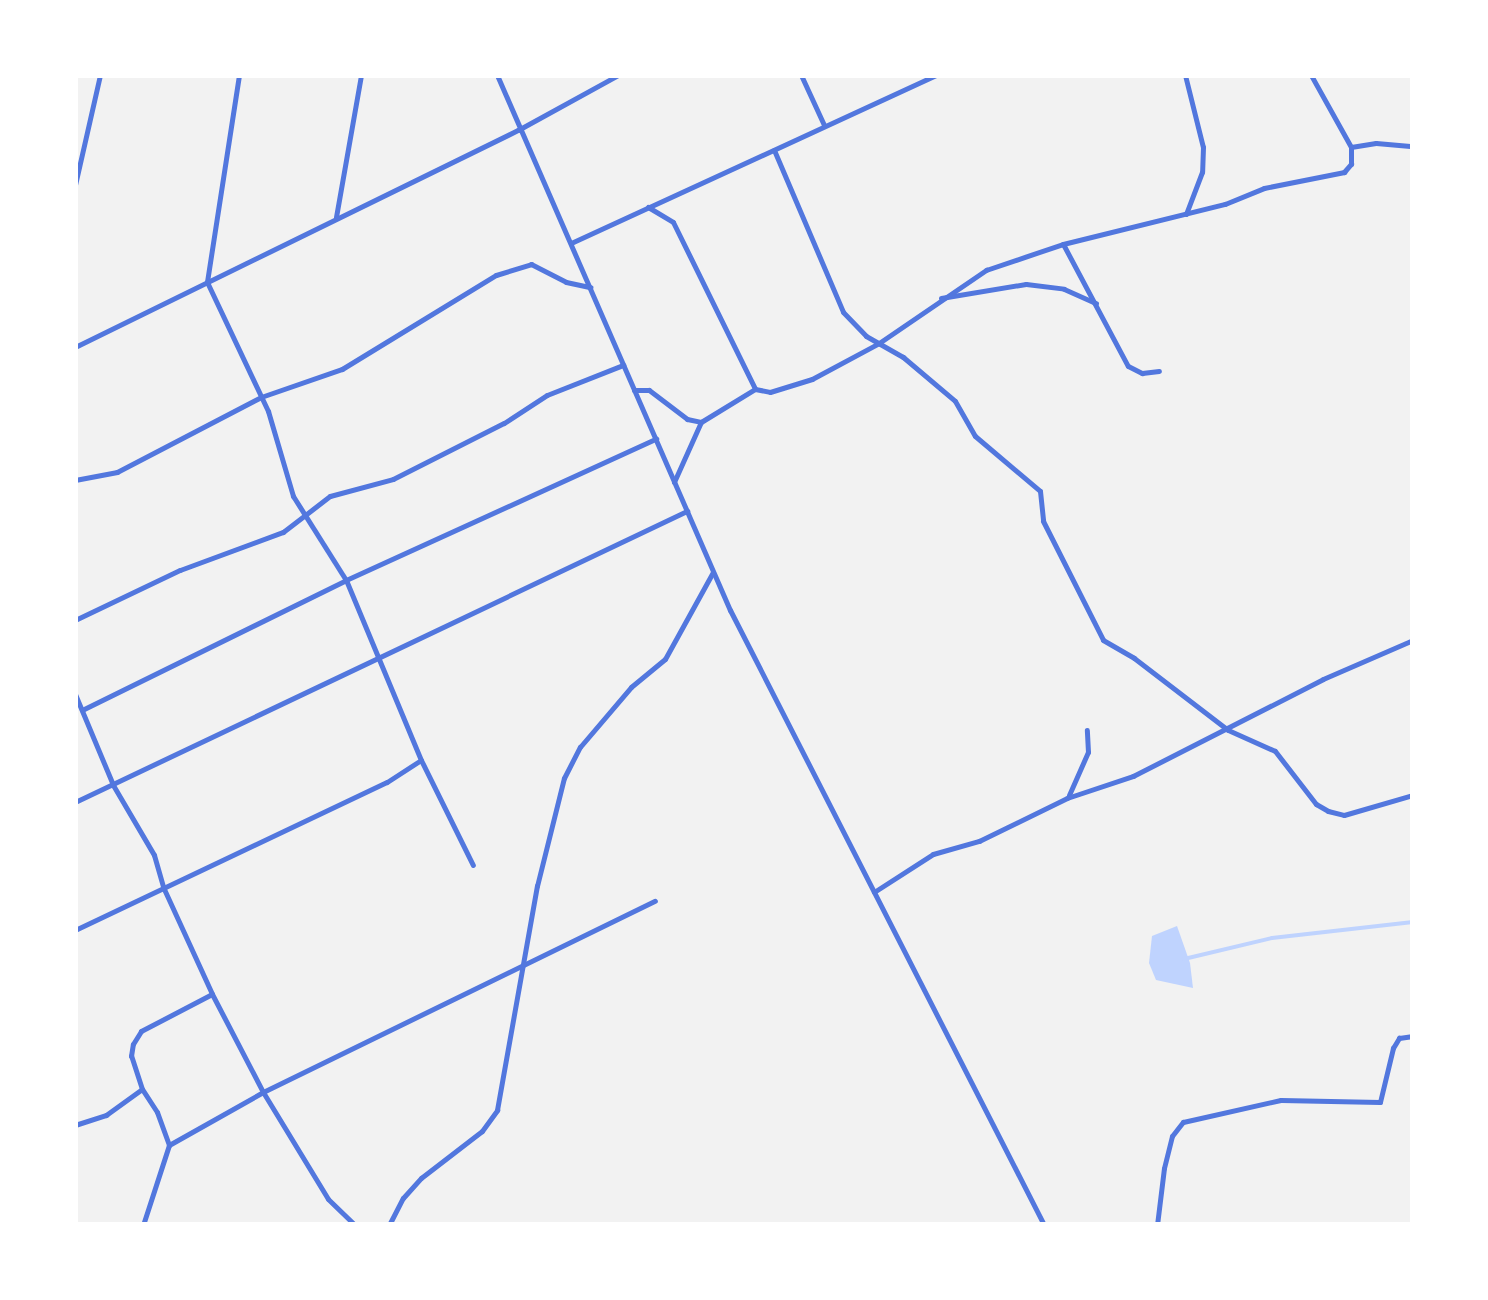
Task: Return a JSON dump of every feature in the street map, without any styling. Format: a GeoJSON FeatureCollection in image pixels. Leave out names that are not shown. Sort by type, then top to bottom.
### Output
{"type":"FeatureCollection","features":[{"type":"Feature","properties":{"kind":"street"},"geometry":{"type":"LineString","coordinates":[[75,185],[100,76],[87,75]]}},
{"type":"Feature","properties":{"kind":"street"},"geometry":{"type":"LineString","coordinates":[[239,75],[206,282],[261,397],[293,496],[346,580],[421,760],[473,865]]}},
{"type":"Feature","properties":{"kind":"street"},"geometry":{"type":"LineString","coordinates":[[336,218],[361,75]]}},
{"type":"Feature","properties":{"kind":"street"},"geometry":{"type":"LineString","coordinates":[[496,75],[713,572],[1044,1225]]}},
{"type":"Feature","properties":{"kind":"street"},"geometry":{"type":"LineString","coordinates":[[597,75],[601,84]]}},
{"type":"Feature","properties":{"kind":"street"},"geometry":{"type":"LineString","coordinates":[[75,347],[518,130],[618,75]]}},
{"type":"Feature","properties":{"kind":"street"},"geometry":{"type":"LineString","coordinates":[[801,75],[824,125]]}},
{"type":"Feature","properties":{"kind":"street"},"geometry":{"type":"LineString","coordinates":[[571,243],[937,75]]}},
{"type":"Feature","properties":{"kind":"street"},"geometry":{"type":"LineString","coordinates":[[1185,75],[1204,147],[1202,172],[1186,214]]}},
{"type":"Feature","properties":{"kind":"street"},"geometry":{"type":"LineString","coordinates":[[674,482],[690,455],[689,440],[701,422],[755,389],[770,392],[812,380],[879,342],[939,298],[986,270],[1063,244],[1186,214],[1264,188],[1344,172],[1351,164],[1351,147],[1311,75]]}},
{"type":"Feature","properties":{"kind":"street"},"geometry":{"type":"LineString","coordinates":[[1351,147],[1376,143],[1413,146]]}},
{"type":"Feature","properties":{"kind":"street"},"geometry":{"type":"LineString","coordinates":[[774,150],[843,312],[866,336],[903,356],[955,401],[975,436],[1040,491],[1043,521],[1096,633],[1228,730],[1274,751],[1316,804],[1328,811],[1344,815],[1413,794]]}},
{"type":"Feature","properties":{"kind":"street"},"geometry":{"type":"LineString","coordinates":[[648,207],[672,222],[755,389]]}},
{"type":"Feature","properties":{"kind":"street"},"geometry":{"type":"LineString","coordinates":[[1063,244],[1128,366],[1142,373],[1159,372]]}},
{"type":"Feature","properties":{"kind":"street"},"geometry":{"type":"LineString","coordinates":[[75,480],[117,472],[261,397],[342,369],[496,276],[530,264],[566,282],[590,287]]}},
{"type":"Feature","properties":{"kind":"street"},"geometry":{"type":"LineString","coordinates":[[939,298],[1026,284],[1064,290],[1098,304]]}},
{"type":"Feature","properties":{"kind":"street"},"geometry":{"type":"LineString","coordinates":[[75,620],[306,518],[312,506],[330,496],[393,479],[504,423],[546,395],[624,365]]}},
{"type":"Feature","properties":{"kind":"street"},"geometry":{"type":"LineString","coordinates":[[634,390],[656,394],[682,415],[701,422]]}},
{"type":"Feature","properties":{"kind":"street"},"geometry":{"type":"LineString","coordinates":[[82,710],[346,580],[656,440]]}},
{"type":"Feature","properties":{"kind":"street"},"geometry":{"type":"LineString","coordinates":[[75,802],[687,510]]}},
{"type":"Feature","properties":{"kind":"street"},"geometry":{"type":"LineString","coordinates":[[390,1225],[403,1198],[421,1178],[482,1131],[497,1110],[522,964],[564,778],[580,747],[631,688],[665,659],[713,572]]}},
{"type":"Feature","properties":{"kind":"street"},"geometry":{"type":"LineString","coordinates":[[874,892],[933,854],[979,840],[1067,798],[1133,776],[1324,679],[1413,640]]}},
{"type":"Feature","properties":{"kind":"street"},"geometry":{"type":"LineString","coordinates":[[75,694],[112,785],[154,854],[164,890],[263,1092],[328,1198],[355,1225]]}},
{"type":"Feature","properties":{"kind":"street"},"geometry":{"type":"LineString","coordinates":[[1067,798],[1088,752],[1087,730]]}},
{"type":"Feature","properties":{"kind":"street"},"geometry":{"type":"LineString","coordinates":[[75,930],[397,777],[421,760]]}},
{"type":"Feature","properties":{"kind":"street"},"geometry":{"type":"LineString","coordinates":[[169,1144],[263,1092],[655,901]]}},
{"type":"Feature","properties":{"kind":"street"},"geometry":{"type":"LineString","coordinates":[[143,1225],[169,1144],[131,1056],[141,1031],[212,994]]}},
{"type":"Feature","properties":{"kind":"street"},"geometry":{"type":"LineString","coordinates":[[1156,1225],[1172,1136],[1183,1122],[1281,1100],[1380,1102],[1393,1048],[1399,1038],[1413,1036]]}},
{"type":"Feature","properties":{"kind":"street"},"geometry":{"type":"LineString","coordinates":[[75,1126],[106,1115],[142,1089]]}},
{"type":"Feature","properties":{"kind":"water"},"geometry":{"type":"Polygon","coordinates":[[[1177,926],[1190,963],[1193,988],[1156,980],[1149,963],[1152,936],[1177,926]]]}},
{"type":"Feature","properties":{"kind":"waterway"},"geometry":{"type":"LineString","coordinates":[[1184,959],[1272,938],[1413,922]]}}]}
